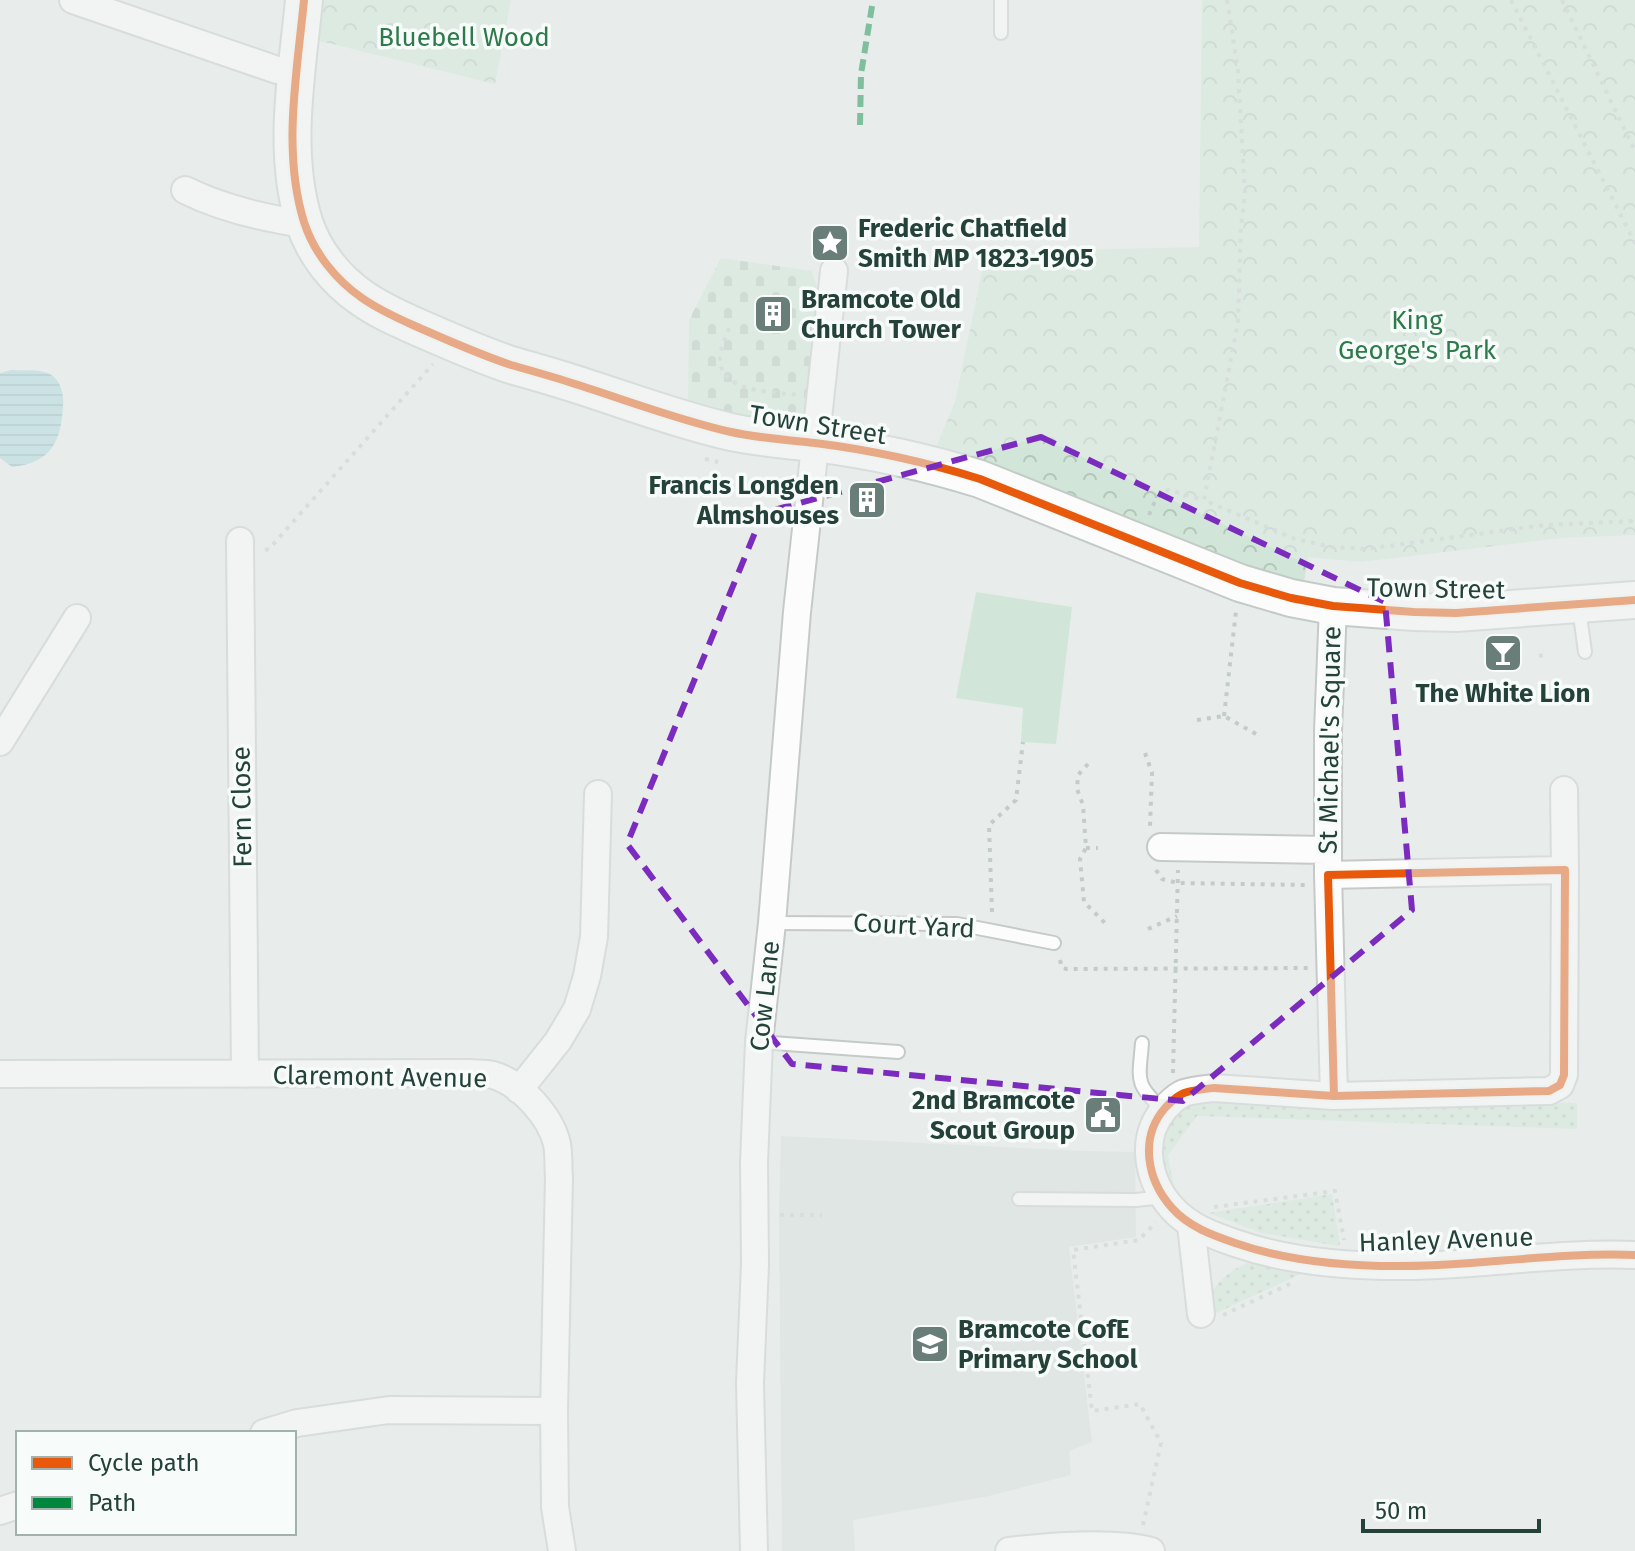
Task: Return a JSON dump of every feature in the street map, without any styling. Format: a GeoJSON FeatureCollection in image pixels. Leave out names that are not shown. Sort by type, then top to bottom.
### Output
{"type":"FeatureCollection","features":[{"type":"Feature","properties":{"kind":"street"},"geometry":{"type":"LineString","coordinates":[[73,0],[277,70]]}},
{"type":"Feature","properties":{"kind":"street","name":"Town Street"},"geometry":{"type":"LineString","coordinates":[[304,0],[292,153],[305,224],[319,254],[337,278],[391,315],[437,336],[510,364],[702,424],[765,438],[815,443],[912,460],[980,479],[1240,583],[1291,598],[1333,606],[1456,613],[1635,600]]}},
{"type":"Feature","properties":{"kind":"street"},"geometry":{"type":"LineString","coordinates":[[185,190],[223,206],[268,219],[305,224]]}},
{"type":"Feature","properties":{"kind":"street","name":"Cow Lane"},"geometry":{"type":"LineString","coordinates":[[754,1551],[750,1383],[759,1042],[772,923],[797,612],[834,271]]}},
{"type":"Feature","properties":{"kind":"street","name":"Fern Close"},"geometry":{"type":"LineString","coordinates":[[240,549],[245,1074]]}},
{"type":"Feature","properties":{"kind":"street","name":"St Michael's Square"},"geometry":{"type":"LineString","coordinates":[[1333,606],[1328,731],[1328,870],[1334,1096]]}},
{"type":"Feature","properties":{"kind":"street"},"geometry":{"type":"LineString","coordinates":[[0,742],[77,618]]}},
{"type":"Feature","properties":{"kind":"street"},"geometry":{"type":"LineString","coordinates":[[1210,1315],[1175,1210],[1152,1170],[1149,1145],[1154,1123],[1168,1105],[1185,1093],[1214,1088],[1334,1096],[1549,1091],[1560,1085],[1564,1075],[1564,790]]}},
{"type":"Feature","properties":{"kind":"street"},"geometry":{"type":"LineString","coordinates":[[519,1090],[558,1041],[577,1009],[587,976],[594,937],[598,794]]}},
{"type":"Feature","properties":{"kind":"street"},"geometry":{"type":"LineString","coordinates":[[1170,848],[1328,870]]}},
{"type":"Feature","properties":{"kind":"street","name":"St Michael's Square"},"geometry":{"type":"LineString","coordinates":[[1328,870],[1565,870]]}},
{"type":"Feature","properties":{"kind":"street","name":"Claremont Avenue"},"geometry":{"type":"LineString","coordinates":[[0,1074],[468,1073],[494,1076],[519,1090],[548,1121],[557,1144],[555,1507],[562,1551]]}},
{"type":"Feature","properties":{"kind":"street","name":"Hanley Avenue"},"geometry":{"type":"LineString","coordinates":[[1175,1210],[1215,1236],[1256,1250],[1349,1264],[1423,1265],[1635,1255]]}},
{"type":"Feature","properties":{"kind":"street"},"geometry":{"type":"LineString","coordinates":[[271,1431],[297,1423],[389,1410],[554,1411]]}},
{"type":"Feature","properties":{"kind":"street"},"geometry":{"type":"LineString","coordinates":[[1009,1551],[1095,1546],[1145,1549]]}},
{"type":"Feature","properties":{"kind":"lane"},"geometry":{"type":"LineString","coordinates":[[1001,0],[1001,33]]}},
{"type":"Feature","properties":{"kind":"lane"},"geometry":{"type":"LineString","coordinates":[[1578,605],[1585,652]]}},
{"type":"Feature","properties":{"kind":"lane","name":"Court Yard"},"geometry":{"type":"LineString","coordinates":[[772,923],[957,924],[1054,943]]}},
{"type":"Feature","properties":{"kind":"lane"},"geometry":{"type":"LineString","coordinates":[[759,1042],[898,1052]]}},
{"type":"Feature","properties":{"kind":"lane"},"geometry":{"type":"LineString","coordinates":[[1142,1043],[1139,1079],[1146,1093],[1168,1105]]}},
{"type":"Feature","properties":{"kind":"lane"},"geometry":{"type":"LineString","coordinates":[[1019,1199],[1136,1200],[1175,1210]]}},
{"type":"Feature","properties":{"kind":"path"},"geometry":{"type":"LineString","coordinates":[[1204,500],[1238,322],[1245,194],[1238,71],[1227,0]]}},
{"type":"Feature","properties":{"kind":"path"},"geometry":{"type":"LineString","coordinates":[[1511,0],[1635,243]]}},
{"type":"Feature","properties":{"kind":"path"},"geometry":{"type":"LineString","coordinates":[[1562,0],[1635,151]]}},
{"type":"Feature","properties":{"kind":"path"},"geometry":{"type":"LineString","coordinates":[[729,328],[720,361],[730,380],[754,390],[804,396]]}},
{"type":"Feature","properties":{"kind":"path"},"geometry":{"type":"LineString","coordinates":[[240,549],[269,549],[434,362]]}},
{"type":"Feature","properties":{"kind":"path"},"geometry":{"type":"LineString","coordinates":[[705,459],[718,462]]}},
{"type":"Feature","properties":{"kind":"path"},"geometry":{"type":"LineString","coordinates":[[1155,502],[1158,495],[1169,490],[1204,500],[1295,539],[1332,547],[1366,549],[1544,525],[1635,521]]}},
{"type":"Feature","properties":{"kind":"path"},"geometry":{"type":"LineString","coordinates":[[1224,716],[1240,583]]}},
{"type":"Feature","properties":{"kind":"path"},"geometry":{"type":"LineString","coordinates":[[1197,720],[1224,716],[1256,734]]}},
{"type":"Feature","properties":{"kind":"path"},"geometry":{"type":"LineString","coordinates":[[993,931],[989,825],[1016,800],[1023,742]]}},
{"type":"Feature","properties":{"kind":"path"},"geometry":{"type":"LineString","coordinates":[[1088,764],[1078,775],[1077,789],[1083,805],[1086,848],[1080,859],[1084,902],[1106,924]]}},
{"type":"Feature","properties":{"kind":"path"},"geometry":{"type":"LineString","coordinates":[[1086,848],[1098,848]]}},
{"type":"Feature","properties":{"kind":"path"},"geometry":{"type":"LineString","coordinates":[[1168,1105],[1178,883],[1170,848]]}},
{"type":"Feature","properties":{"kind":"path"},"geometry":{"type":"LineString","coordinates":[[1178,883],[1328,870]]}},
{"type":"Feature","properties":{"kind":"path"},"geometry":{"type":"LineString","coordinates":[[1148,929],[1177,916]]}},
{"type":"Feature","properties":{"kind":"path"},"geometry":{"type":"LineString","coordinates":[[1067,969],[1331,968]]}},
{"type":"Feature","properties":{"kind":"path"},"geometry":{"type":"LineString","coordinates":[[1145,1549],[1161,1443],[1140,1404],[1092,1411],[1073,1250],[1139,1240],[1175,1210],[1335,1191],[1349,1264]]}},
{"type":"Feature","properties":{"kind":"path"},"geometry":{"type":"LineString","coordinates":[[754,1217],[822,1215]]}},
{"type":"Feature","properties":{"kind":"path"},"geometry":{"type":"LineString","coordinates":[[1210,1315],[1298,1280]]}},
{"type":"Feature","properties":{"kind":"highlighted area"},"geometry":{"type":"Polygon","coordinates":[[[1041,437],[1385,602],[1412,910],[1183,1101],[792,1064],[627,844],[763,513],[1041,437]]]}},
{"type":"Feature","properties":{"kind":"shaded area","name":"Bramcote CofE Primary School"},"geometry":{"type":"Polygon","coordinates":[[[781,1136],[1135,1152],[1136,1237],[1069,1247],[1092,1442],[1069,1451],[1071,1475],[989,1496],[853,1520],[855,1551],[782,1551],[781,1136]]]}},
{"type":"Feature","properties":{"kind":"green space","name":"Bluebell Wood"},"geometry":{"type":"Polygon","coordinates":[[[320,0],[511,0],[495,84],[316,40],[320,0]]]}},
{"type":"Feature","properties":{"kind":"green space","name":"King George's Park"},"geometry":{"type":"Polygon","coordinates":[[[1202,0],[1635,0],[1635,535],[1561,538],[1361,562],[1308,557],[1304,583],[1246,568],[1062,492],[936,447],[955,402],[986,252],[1199,247],[1202,0]]]}},
{"type":"Feature","properties":{"kind":"green space"},"geometry":{"type":"Polygon","coordinates":[[[721,258],[812,271],[820,297],[809,394],[800,417],[792,420],[763,419],[688,401],[689,320],[721,258]]]}},
{"type":"Feature","properties":{"kind":"green space"},"geometry":{"type":"Polygon","coordinates":[[[976,592],[1072,607],[1056,744],[1021,742],[1023,708],[956,698],[976,592]]]}},
{"type":"Feature","properties":{"kind":"green space"},"geometry":{"type":"Polygon","coordinates":[[[1210,1100],[1577,1103],[1577,1129],[1197,1116],[1168,1155],[1174,1188],[1170,1188],[1158,1145],[1165,1126],[1184,1106],[1210,1100]]]}},
{"type":"Feature","properties":{"kind":"green space"},"geometry":{"type":"Polygon","coordinates":[[[1332,1194],[1338,1246],[1262,1233],[1208,1213],[1332,1194]]]}},
{"type":"Feature","properties":{"kind":"green space"},"geometry":{"type":"Polygon","coordinates":[[[1251,1262],[1305,1272],[1210,1316],[1209,1298],[1213,1290],[1233,1271],[1251,1262]]]}},
{"type":"Feature","properties":{"kind":"water"},"geometry":{"type":"Polygon","coordinates":[[[11,370],[50,374],[59,383],[63,402],[60,430],[51,448],[36,461],[12,467],[0,458],[0,373],[11,370]]]}},
{"type":"Feature","properties":{"kind":"marked path"},"geometry":{"type":"LineString","coordinates":[[860,125],[861,74],[873,0]]}},
{"type":"Feature","properties":{"kind":"cycle path"},"geometry":{"type":"LineString","coordinates":[[304,0],[292,140],[297,195],[304,222],[320,255],[343,283],[388,314],[511,365],[711,427],[752,436],[878,453],[980,479],[1240,583],[1291,598],[1333,606],[1456,613],[1635,600]]}},
{"type":"Feature","properties":{"kind":"cycle path"},"geometry":{"type":"LineString","coordinates":[[1334,1096],[1328,875],[1565,870],[1564,1075],[1560,1085],[1549,1091],[1334,1096],[1214,1088],[1195,1090],[1176,1097],[1165,1108],[1152,1132],[1149,1159],[1163,1197],[1186,1220],[1226,1240],[1292,1258],[1352,1265],[1412,1266],[1635,1255]]}},
{"type":"Feature","properties":{"kind":"place","name":"Frederic Chatfield Smith MP 1823-1905"},"geometry":{"type":"Point","coordinates":[830,243]}},
{"type":"Feature","properties":{"kind":"place","name":"Bramcote Old Church Tower"},"geometry":{"type":"Point","coordinates":[773,314]}},
{"type":"Feature","properties":{"kind":"place","name":"Francis Longden Almshouses"},"geometry":{"type":"Point","coordinates":[867,500]}},
{"type":"Feature","properties":{"kind":"place","name":"The White Lion"},"geometry":{"type":"Point","coordinates":[1503,653]}},
{"type":"Feature","properties":{"kind":"place","name":"2nd Bramcote Scout Group"},"geometry":{"type":"Point","coordinates":[1103,1115]}},
{"type":"Feature","properties":{"kind":"place","name":"Bramcote CofE Primary School"},"geometry":{"type":"Point","coordinates":[930,1344]}}]}
